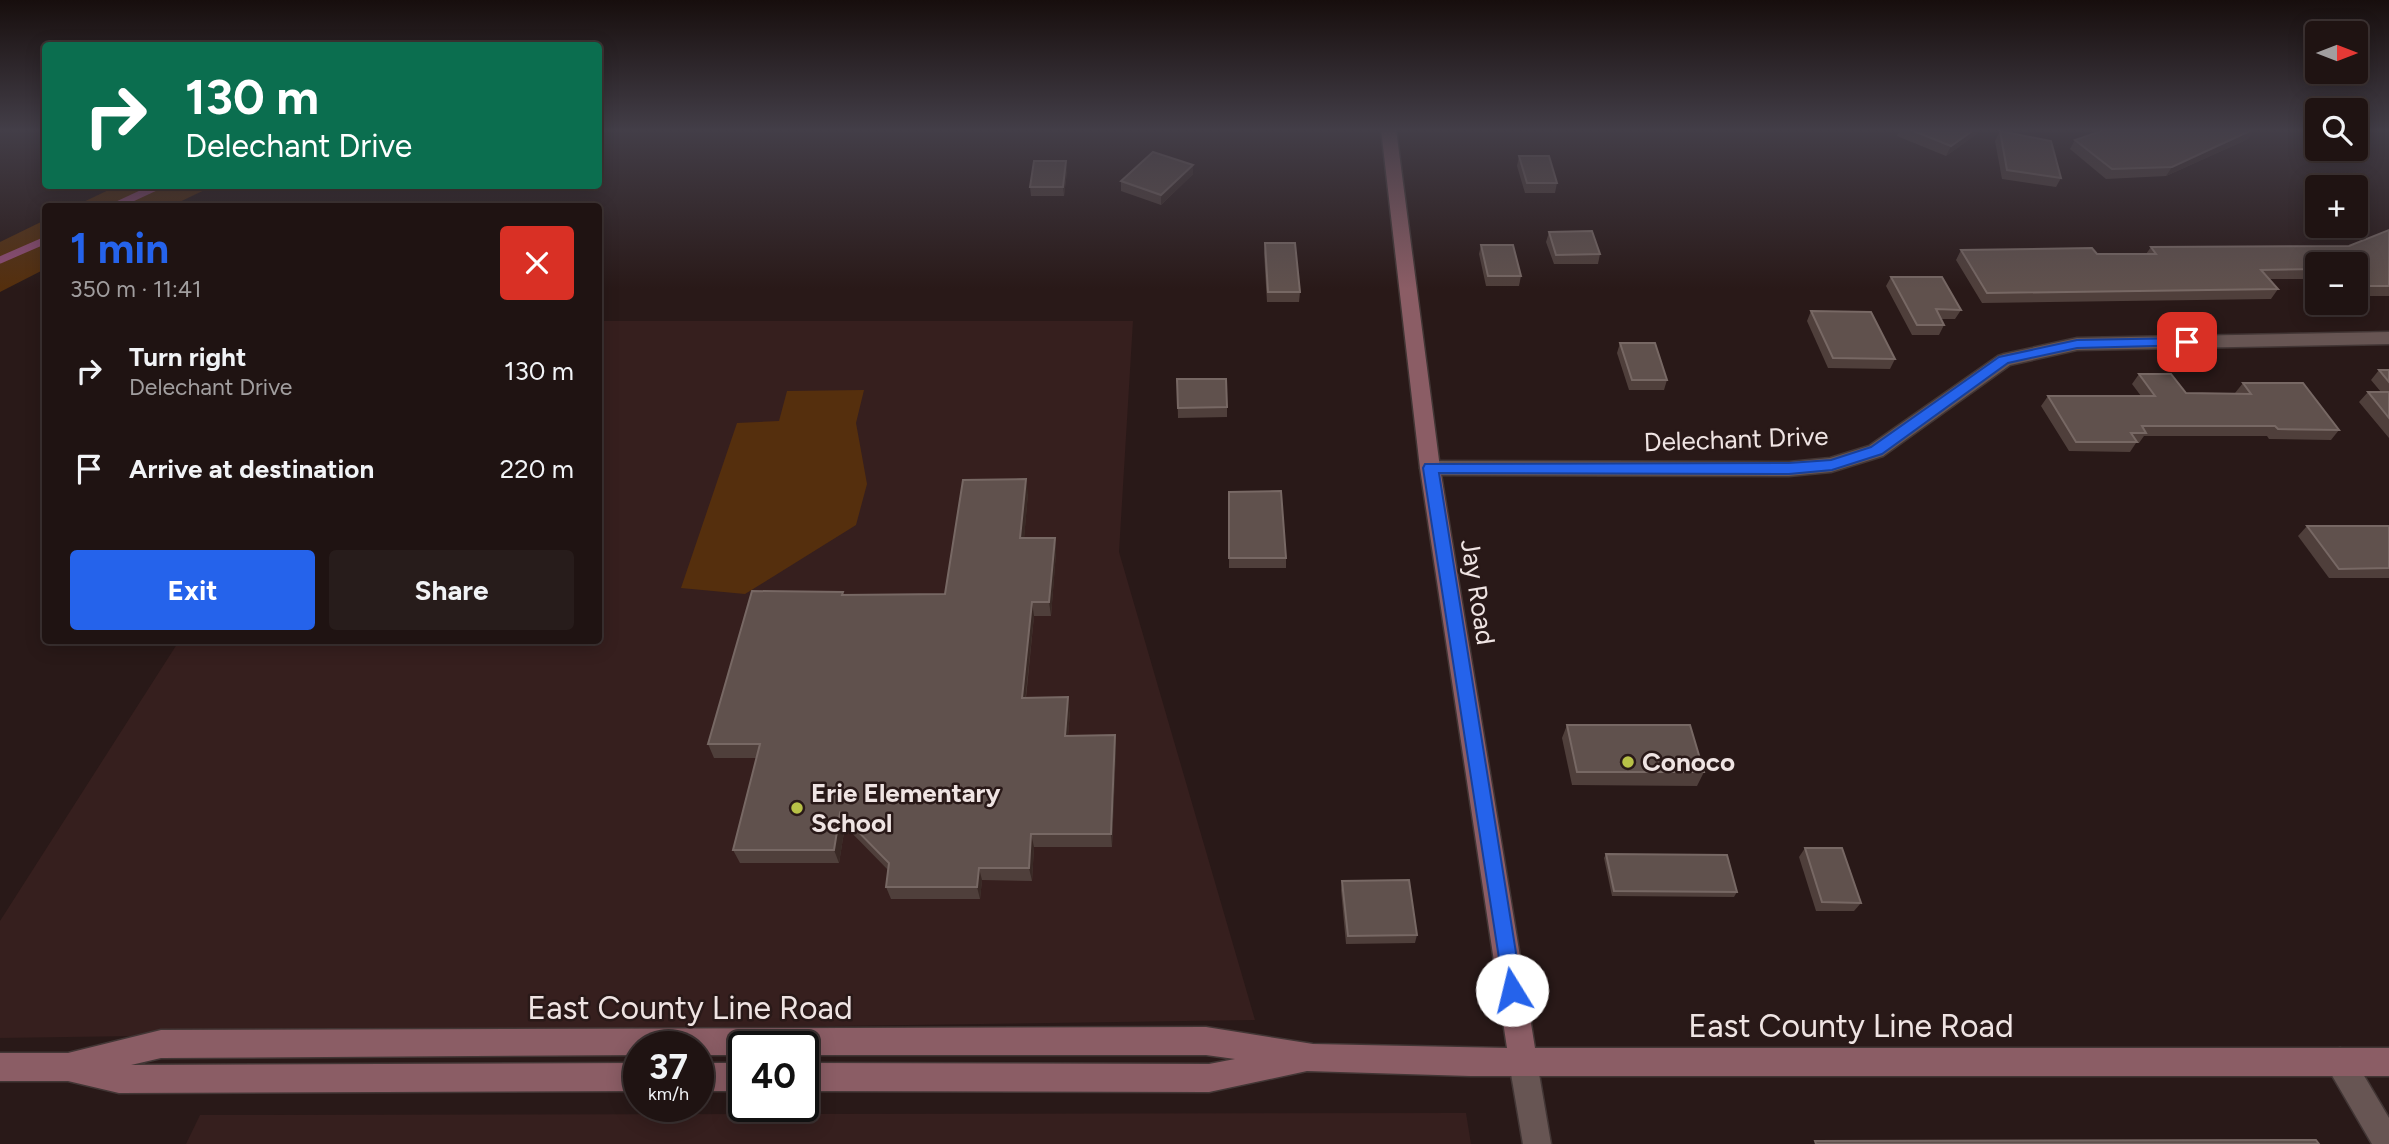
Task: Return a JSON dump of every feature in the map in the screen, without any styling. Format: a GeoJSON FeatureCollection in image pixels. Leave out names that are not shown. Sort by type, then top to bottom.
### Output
{"type":"FeatureCollection","features":[{"type":"Feature","properties":{"kind":"main road","name":"Jay Road"},"geometry":{"type":"LineString","coordinates":[[1395,182],[1430,468],[1523,1062]]}},
{"type":"Feature","properties":{"kind":"main road","name":"East County Line Road"},"geometry":{"type":"LineString","coordinates":[[68,1067],[161,1044],[1206,1041],[1313,1058],[1523,1062],[2389,1062]]}},
{"type":"Feature","properties":{"kind":"main road","name":"East County Line Road"},"geometry":{"type":"LineString","coordinates":[[819,1077],[1209,1078],[1313,1058]]}},
{"type":"Feature","properties":{"kind":"main road","name":"East County Line Road"},"geometry":{"type":"LineString","coordinates":[[0,1067],[68,1067],[119,1079],[623,1077]]}},
{"type":"Feature","properties":{"kind":"street","name":"Delechant Drive"},"geometry":{"type":"LineString","coordinates":[[1430,468],[1789,468],[1832,465],[1876,451],[2004,360],[2039,350],[2077,344],[2389,338]]}},
{"type":"Feature","properties":{"kind":"street"},"geometry":{"type":"LineString","coordinates":[[1523,1062],[1537,1144]]}},
{"type":"Feature","properties":{"kind":"street"},"geometry":{"type":"LineString","coordinates":[[2340,1062],[2388,1144]]}},
{"type":"Feature","properties":{"kind":"shaded area"},"geometry":{"type":"Polygon","coordinates":[[[111,189],[207,189],[177,203],[81,203],[111,189]]]}},
{"type":"Feature","properties":{"kind":"shaded area"},"geometry":{"type":"Polygon","coordinates":[[[42,221],[42,271],[0,292],[0,242],[42,221]]]}},
{"type":"Feature","properties":{"kind":"shaded area"},"geometry":{"type":"Polygon","coordinates":[[[602,321],[1133,321],[1119,552],[1255,1020],[0,1038],[0,921],[177,644],[602,644],[602,321]]]}},
{"type":"Feature","properties":{"kind":"shaded area"},"geometry":{"type":"Polygon","coordinates":[[[864,390],[856,423],[867,484],[856,525],[745,594],[681,588],[737,423],[779,421],[787,391],[864,390]]]}},
{"type":"Feature","properties":{"kind":"shaded area"},"geometry":{"type":"Polygon","coordinates":[[[1466,1113],[1471,1144],[186,1144],[200,1115],[623,1114],[623,1122],[714,1122],[714,1114],[728,1114],[728,1122],[819,1122],[819,1114],[1466,1113]]]}},
{"type":"Feature","properties":{"kind":"building"},"geometry":{"type":"Polygon","coordinates":[[[1031,182],[1064,182],[1063,187],[1030,187],[1031,182]]]}},
{"type":"Feature","properties":{"kind":"building"},"geometry":{"type":"Polygon","coordinates":[[[1125,182],[1174,182],[1161,195],[1125,182]]]}},
{"type":"Feature","properties":{"kind":"building"},"geometry":{"type":"Polygon","coordinates":[[[2389,230],[2389,286],[2368,286],[2368,252],[2305,252],[2305,269],[2261,270],[2278,289],[1987,293],[1961,250],[2092,248],[2097,254],[2156,254],[2151,247],[2349,246],[2389,230]]]}},
{"type":"Feature","properties":{"kind":"building"},"geometry":{"type":"Polygon","coordinates":[[[1592,231],[1600,254],[1556,255],[1549,232],[1592,231]]]}},
{"type":"Feature","properties":{"kind":"building"},"geometry":{"type":"Polygon","coordinates":[[[1265,243],[1295,243],[1300,292],[1268,292],[1265,243]]]}},
{"type":"Feature","properties":{"kind":"building"},"geometry":{"type":"Polygon","coordinates":[[[1481,245],[1513,245],[1521,276],[1488,276],[1481,245]]]}},
{"type":"Feature","properties":{"kind":"building"},"geometry":{"type":"Polygon","coordinates":[[[1891,277],[1942,277],[1961,310],[1936,309],[1944,325],[1917,325],[1891,277]]]}},
{"type":"Feature","properties":{"kind":"building"},"geometry":{"type":"Polygon","coordinates":[[[1811,311],[1871,312],[1895,359],[1833,358],[1811,311]]]}},
{"type":"Feature","properties":{"kind":"building"},"geometry":{"type":"Polygon","coordinates":[[[1620,343],[1655,343],[1667,380],[1632,380],[1620,343]]]}},
{"type":"Feature","properties":{"kind":"building"},"geometry":{"type":"Polygon","coordinates":[[[2379,370],[2389,370],[2389,382],[2379,370]]]}},
{"type":"Feature","properties":{"kind":"building"},"geometry":{"type":"Polygon","coordinates":[[[2139,374],[2171,374],[2186,393],[2251,394],[2243,383],[2303,383],[2339,430],[2278,429],[2275,426],[2142,426],[2146,433],[2131,433],[2137,442],[2076,442],[2048,396],[2155,396],[2139,374]]]}},
{"type":"Feature","properties":{"kind":"building"},"geometry":{"type":"Polygon","coordinates":[[[1177,379],[1226,379],[1227,407],[1178,408],[1177,379]]]}},
{"type":"Feature","properties":{"kind":"building"},"geometry":{"type":"Polygon","coordinates":[[[2368,392],[2389,392],[2389,418],[2368,392]]]}},
{"type":"Feature","properties":{"kind":"building","name":"Erie Elementary School"},"geometry":{"type":"Polygon","coordinates":[[[1026,479],[1020,538],[1055,538],[1049,602],[1032,602],[1022,698],[1068,697],[1065,736],[1115,735],[1111,834],[1031,834],[1029,868],[979,868],[977,887],[886,887],[889,863],[840,813],[834,850],[733,850],[760,744],[708,744],[752,591],[843,592],[842,595],[945,594],[963,480],[1026,479]]]}},
{"type":"Feature","properties":{"kind":"building"},"geometry":{"type":"Polygon","coordinates":[[[1281,491],[1286,558],[1229,558],[1229,492],[1281,491]]]}},
{"type":"Feature","properties":{"kind":"building"},"geometry":{"type":"Polygon","coordinates":[[[2307,526],[2389,526],[2389,568],[2339,569],[2307,526]]]}},
{"type":"Feature","properties":{"kind":"building","name":"Conoco"},"geometry":{"type":"Polygon","coordinates":[[[1567,725],[1690,725],[1704,772],[1577,772],[1567,725]]]}},
{"type":"Feature","properties":{"kind":"building"},"geometry":{"type":"Polygon","coordinates":[[[1805,848],[1842,848],[1861,903],[1822,902],[1805,848]]]}},
{"type":"Feature","properties":{"kind":"building"},"geometry":{"type":"Polygon","coordinates":[[[1606,854],[1727,855],[1737,892],[1614,891],[1606,854]]]}},
{"type":"Feature","properties":{"kind":"building"},"geometry":{"type":"Polygon","coordinates":[[[1409,880],[1417,935],[1348,936],[1342,881],[1409,880]]]}},
{"type":"Feature","properties":{"kind":"building"},"geometry":{"type":"Polygon","coordinates":[[[2316,1140],[2319,1144],[1816,1144],[1815,1141],[2316,1140]]]}},
{"type":"Feature","properties":{"kind":"waterway"},"geometry":{"type":"LineString","coordinates":[[121,203],[152,189]]}},
{"type":"Feature","properties":{"kind":"waterway"},"geometry":{"type":"LineString","coordinates":[[0,260],[42,242]]}},
{"type":"Feature","properties":{"kind":"place","name":"Conoco"},"geometry":{"type":"Point","coordinates":[1628,762]}},
{"type":"Feature","properties":{"kind":"place","name":"Erie Elementary School"},"geometry":{"type":"Point","coordinates":[797,808]}},
{"type":"Feature","properties":{"kind":"route"},"geometry":{"type":"LineString","coordinates":[[1512,990],[1430,468],[1789,468],[1832,465],[1876,451],[2004,360],[2039,350],[2077,344],[2187,342]]}}]}
